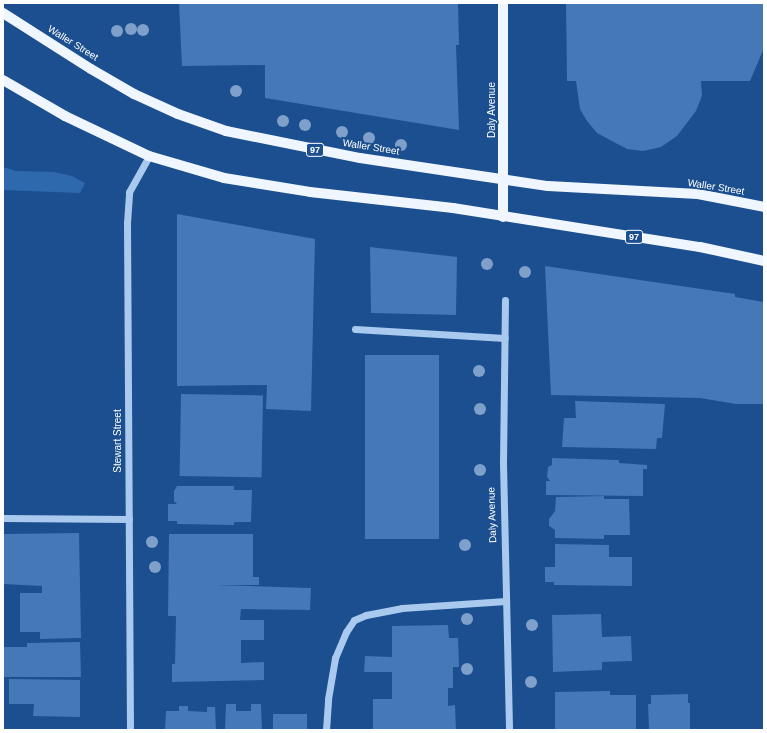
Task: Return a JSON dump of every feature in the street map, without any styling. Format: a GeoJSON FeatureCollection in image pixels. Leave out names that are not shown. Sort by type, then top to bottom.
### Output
{"type":"FeatureCollection","features":[{"type":"Feature","properties":{"kind":"main road","name":"Daly Avenue"},"geometry":{"type":"LineString","coordinates":[[503,3],[503,217]]}},
{"type":"Feature","properties":{"kind":"main road","name":"Waller Street"},"geometry":{"type":"LineString","coordinates":[[3,12],[90,69],[134,94],[178,114],[226,131],[360,158],[503,178],[548,186],[698,194],[764,207]]}},
{"type":"Feature","properties":{"kind":"main road","name":"97"},"geometry":{"type":"LineString","coordinates":[[3,80],[65,116],[149,156],[224,178],[310,192],[454,208],[503,217],[700,247],[764,261]]}},
{"type":"Feature","properties":{"kind":"street","name":"Stewart Street"},"geometry":{"type":"LineString","coordinates":[[130,730],[127,223],[129,192],[149,156]]}},
{"type":"Feature","properties":{"kind":"street","name":"Daly Avenue"},"geometry":{"type":"LineString","coordinates":[[505,300],[502,463],[509,730]]}},
{"type":"Feature","properties":{"kind":"street"},"geometry":{"type":"LineString","coordinates":[[355,329],[505,338]]}},
{"type":"Feature","properties":{"kind":"street"},"geometry":{"type":"LineString","coordinates":[[3,518],[129,519]]}},
{"type":"Feature","properties":{"kind":"street"},"geometry":{"type":"LineString","coordinates":[[326,730],[328,699],[335,658],[346,632],[354,620],[366,615],[402,608],[506,601]]}},
{"type":"Feature","properties":{"kind":"shaded area"},"geometry":{"type":"Polygon","coordinates":[[[3,167],[16,171],[54,172],[72,176],[85,183],[80,193],[3,190],[3,167]]]}},
{"type":"Feature","properties":{"kind":"building"},"geometry":{"type":"Polygon","coordinates":[[[179,3],[458,3],[459,45],[456,45],[459,130],[265,98],[265,65],[182,66],[179,3]]]}},
{"type":"Feature","properties":{"kind":"building"},"geometry":{"type":"Polygon","coordinates":[[[566,3],[764,3],[764,48],[750,81],[701,81],[702,96],[696,111],[677,136],[661,147],[643,151],[627,149],[597,133],[587,121],[580,109],[576,81],[567,81],[566,3]]]}},
{"type":"Feature","properties":{"kind":"building"},"geometry":{"type":"Polygon","coordinates":[[[177,214],[315,239],[311,411],[266,409],[267,385],[177,386],[177,214]]]}},
{"type":"Feature","properties":{"kind":"building"},"geometry":{"type":"Polygon","coordinates":[[[370,247],[457,257],[456,315],[371,313],[370,247]]]}},
{"type":"Feature","properties":{"kind":"building"},"geometry":{"type":"Polygon","coordinates":[[[545,266],[735,294],[735,297],[764,302],[764,404],[736,404],[700,398],[551,395],[545,266]]]}},
{"type":"Feature","properties":{"kind":"building"},"geometry":{"type":"Polygon","coordinates":[[[365,355],[439,355],[439,539],[365,539],[365,355]]]}},
{"type":"Feature","properties":{"kind":"building"},"geometry":{"type":"Polygon","coordinates":[[[181,394],[263,395],[262,477],[180,476],[181,394]]]}},
{"type":"Feature","properties":{"kind":"building"},"geometry":{"type":"Polygon","coordinates":[[[575,401],[665,404],[662,438],[657,438],[656,449],[562,447],[564,418],[576,418],[575,401]]]}},
{"type":"Feature","properties":{"kind":"building"},"geometry":{"type":"Polygon","coordinates":[[[552,458],[619,460],[619,463],[647,465],[647,469],[643,469],[643,496],[546,495],[546,481],[550,481],[547,477],[548,467],[552,465],[552,458]]]}},
{"type":"Feature","properties":{"kind":"building"},"geometry":{"type":"Polygon","coordinates":[[[177,486],[234,486],[234,490],[252,490],[251,522],[234,522],[234,525],[177,524],[177,521],[168,521],[168,504],[177,504],[174,501],[174,491],[177,486]]]}},
{"type":"Feature","properties":{"kind":"building"},"geometry":{"type":"Polygon","coordinates":[[[604,496],[604,499],[629,499],[630,535],[604,535],[604,539],[555,538],[555,530],[549,526],[549,519],[555,511],[556,497],[604,496]]]}},
{"type":"Feature","properties":{"kind":"building"},"geometry":{"type":"Polygon","coordinates":[[[79,533],[81,638],[40,639],[40,632],[20,632],[20,593],[42,593],[42,586],[3,584],[3,534],[79,533]]]}},
{"type":"Feature","properties":{"kind":"building"},"geometry":{"type":"Polygon","coordinates":[[[169,534],[253,534],[253,577],[259,577],[259,585],[216,585],[311,588],[310,610],[241,609],[240,620],[264,620],[264,640],[241,640],[241,663],[264,662],[264,680],[172,682],[172,664],[175,664],[176,616],[168,616],[169,534]]]}},
{"type":"Feature","properties":{"kind":"building"},"geometry":{"type":"Polygon","coordinates":[[[555,544],[609,545],[609,557],[632,557],[632,586],[554,585],[554,582],[545,582],[545,567],[555,567],[555,544]]]}},
{"type":"Feature","properties":{"kind":"building"},"geometry":{"type":"Polygon","coordinates":[[[601,614],[602,637],[631,636],[632,661],[602,662],[602,670],[553,672],[552,615],[601,614]]]}},
{"type":"Feature","properties":{"kind":"building"},"geometry":{"type":"Polygon","coordinates":[[[448,625],[449,638],[458,638],[459,667],[453,667],[453,688],[448,688],[448,706],[455,705],[456,730],[373,730],[373,699],[392,699],[392,672],[364,672],[365,656],[392,657],[392,626],[448,625]]]}},
{"type":"Feature","properties":{"kind":"building"},"geometry":{"type":"Polygon","coordinates":[[[80,642],[81,677],[3,677],[3,647],[27,647],[27,643],[80,642]]]}},
{"type":"Feature","properties":{"kind":"building"},"geometry":{"type":"Polygon","coordinates":[[[9,679],[80,680],[80,717],[33,716],[34,704],[9,704],[9,679]]]}},
{"type":"Feature","properties":{"kind":"building"},"geometry":{"type":"Polygon","coordinates":[[[610,691],[610,695],[636,695],[636,730],[555,730],[555,692],[610,691]]]}},
{"type":"Feature","properties":{"kind":"building"},"geometry":{"type":"Polygon","coordinates":[[[688,694],[688,703],[690,703],[690,730],[649,730],[648,704],[651,704],[651,695],[688,694]]]}},
{"type":"Feature","properties":{"kind":"building"},"geometry":{"type":"Polygon","coordinates":[[[226,704],[236,704],[236,711],[251,711],[251,704],[261,704],[262,730],[225,730],[226,704]]]}},
{"type":"Feature","properties":{"kind":"building"},"geometry":{"type":"Polygon","coordinates":[[[179,706],[188,706],[188,711],[207,712],[207,707],[215,707],[216,730],[165,730],[166,711],[179,711],[179,706]]]}},
{"type":"Feature","properties":{"kind":"building"},"geometry":{"type":"Polygon","coordinates":[[[273,714],[307,714],[307,730],[273,730],[273,714]]]}}]}
